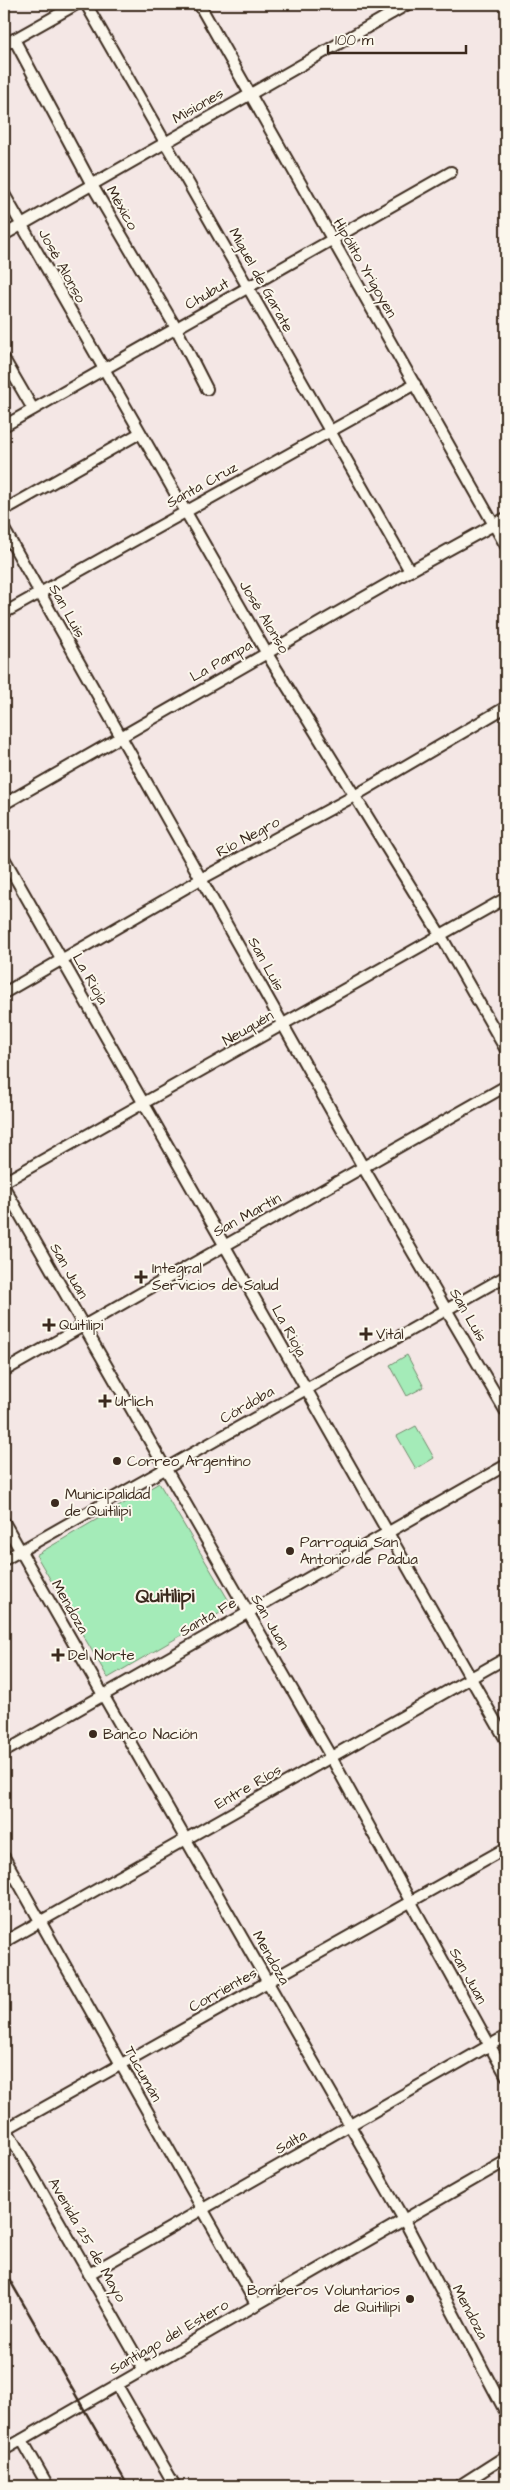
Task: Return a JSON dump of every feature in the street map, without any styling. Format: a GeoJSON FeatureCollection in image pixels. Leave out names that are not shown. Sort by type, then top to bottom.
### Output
{"type":"FeatureCollection","features":[{"type":"Feature","properties":{"kind":"street"},"geometry":{"type":"LineString","coordinates":[[4,45],[76,4]]}},
{"type":"Feature","properties":{"kind":"street","name":"Miguel de Garate"},"geometry":{"type":"LineString","coordinates":[[86,4],[167,142],[410,571]]}},
{"type":"Feature","properties":{"kind":"street","name":"Hipólito Yrigoyen"},"geometry":{"type":"LineString","coordinates":[[199,4],[506,546]]}},
{"type":"Feature","properties":{"kind":"street","name":"Misiones"},"geometry":{"type":"LineString","coordinates":[[4,235],[249,94],[390,8],[408,4]]}},
{"type":"Feature","properties":{"kind":"street","name":"México"},"geometry":{"type":"LineString","coordinates":[[14,39],[92,185],[176,328],[207,389]]}},
{"type":"Feature","properties":{"kind":"street","name":"Chubut"},"geometry":{"type":"LineString","coordinates":[[4,426],[451,172]]}},
{"type":"Feature","properties":{"kind":"street","name":"José Alonso"},"geometry":{"type":"LineString","coordinates":[[4,194],[266,652],[356,795],[441,936],[506,1050]]}},
{"type":"Feature","properties":{"kind":"street"},"geometry":{"type":"LineString","coordinates":[[4,359],[33,410]]}},
{"type":"Feature","properties":{"kind":"street","name":"Santa Cruz"},"geometry":{"type":"LineString","coordinates":[[4,613],[415,384]]}},
{"type":"Feature","properties":{"kind":"street"},"geometry":{"type":"LineString","coordinates":[[4,510],[140,433]]}},
{"type":"Feature","properties":{"kind":"street","name":"La Pampa"},"geometry":{"type":"LineString","coordinates":[[4,804],[266,652],[506,518]]}},
{"type":"Feature","properties":{"kind":"street","name":"San Luis"},"geometry":{"type":"LineString","coordinates":[[4,529],[363,1167],[506,1412]]}},
{"type":"Feature","properties":{"kind":"street","name":"Río Negro"},"geometry":{"type":"LineString","coordinates":[[4,993],[201,879],[356,795],[506,707]]}},
{"type":"Feature","properties":{"kind":"street","name":"La Rioja"},"geometry":{"type":"LineString","coordinates":[[4,858],[386,1533],[506,1740]]}},
{"type":"Feature","properties":{"kind":"street","name":"Neuquén"},"geometry":{"type":"LineString","coordinates":[[4,1182],[144,1105],[506,898]]}},
{"type":"Feature","properties":{"kind":"street","name":"San Martín"},"geometry":{"type":"LineString","coordinates":[[4,1370],[506,1086]]}},
{"type":"Feature","properties":{"kind":"street","name":"San Juan"},"geometry":{"type":"LineString","coordinates":[[4,1187],[331,1757],[506,2075]]}},
{"type":"Feature","properties":{"kind":"street","name":"Córdoba"},"geometry":{"type":"LineString","coordinates":[[4,1560],[506,1276]]}},
{"type":"Feature","properties":{"kind":"street","name":"Santa Fe"},"geometry":{"type":"LineString","coordinates":[[4,1752],[506,1465]]}},
{"type":"Feature","properties":{"kind":"street","name":"Mendoza"},"geometry":{"type":"LineString","coordinates":[[4,1522],[404,2220],[506,2413]]}},
{"type":"Feature","properties":{"kind":"street","name":"Entre Ríos"},"geometry":{"type":"LineString","coordinates":[[4,1942],[506,1658]]}},
{"type":"Feature","properties":{"kind":"street","name":"Corrientes"},"geometry":{"type":"LineString","coordinates":[[5,2127],[121,2065],[506,1848]]}},
{"type":"Feature","properties":{"kind":"street","name":"Tucumán"},"geometry":{"type":"LineString","coordinates":[[4,1858],[256,2304]]}},
{"type":"Feature","properties":{"kind":"street","name":"Salta"},"geometry":{"type":"LineString","coordinates":[[89,2274],[506,2036]]}},
{"type":"Feature","properties":{"kind":"street","name":"Avenida 25 de Mayo"},"geometry":{"type":"LineString","coordinates":[[5,2127],[144,2370]]}},
{"type":"Feature","properties":{"kind":"street","name":"Santiago del Estero"},"geometry":{"type":"LineString","coordinates":[[4,2450],[506,2161]]}},
{"type":"Feature","properties":{"kind":"street"},"geometry":{"type":"LineString","coordinates":[[117,2384],[175,2486]]}},
{"type":"Feature","properties":{"kind":"street"},"geometry":{"type":"LineString","coordinates":[[22,2440],[48,2486]]}},
{"type":"Feature","properties":{"kind":"street"},"geometry":{"type":"LineString","coordinates":[[459,2486],[506,2456]]}},
{"type":"Feature","properties":{"kind":"green space"},"geometry":{"type":"Polygon","coordinates":[[[407,1355],[424,1387],[407,1396],[390,1365],[407,1355]]]}},
{"type":"Feature","properties":{"kind":"green space"},"geometry":{"type":"Polygon","coordinates":[[[416,1426],[434,1458],[416,1469],[397,1436],[416,1426]]]}},
{"type":"Feature","properties":{"kind":"green space"},"geometry":{"type":"Polygon","coordinates":[[[159,1483],[232,1606],[108,1678],[36,1555],[159,1483]]]}},
{"type":"Feature","properties":{"kind":"railway"},"geometry":{"type":"LineString","coordinates":[[4,2270],[128,2486]]}},
{"type":"Feature","properties":{"kind":"place","name":"Integral Servicios de Salud"},"geometry":{"type":"Point","coordinates":[141,1277]}},
{"type":"Feature","properties":{"kind":"place","name":"Quitilipi"},"geometry":{"type":"Point","coordinates":[49,1325]}},
{"type":"Feature","properties":{"kind":"place","name":"Vital"},"geometry":{"type":"Point","coordinates":[366,1334]}},
{"type":"Feature","properties":{"kind":"place","name":"Urlich"},"geometry":{"type":"Point","coordinates":[105,1401]}},
{"type":"Feature","properties":{"kind":"place","name":"Correo Argentino"},"geometry":{"type":"Point","coordinates":[117,1461]}},
{"type":"Feature","properties":{"kind":"place","name":"Municipalidad de Quitilipi"},"geometry":{"type":"Point","coordinates":[55,1503]}},
{"type":"Feature","properties":{"kind":"place","name":"Parroquia San Antonio de Padua"},"geometry":{"type":"Point","coordinates":[290,1551]}},
{"type":"Feature","properties":{"kind":"place","name":"Del Norte"},"geometry":{"type":"Point","coordinates":[58,1655]}},
{"type":"Feature","properties":{"kind":"place","name":"Banco Nación"},"geometry":{"type":"Point","coordinates":[93,1734]}},
{"type":"Feature","properties":{"kind":"place","name":"Bomberos Voluntarios de Quitilipi"},"geometry":{"type":"Point","coordinates":[410,2299]}},
{"type":"Feature","properties":{"kind":"district","name":"Quitilipi"},"geometry":{"type":"Point","coordinates":[165,1596]}}]}
